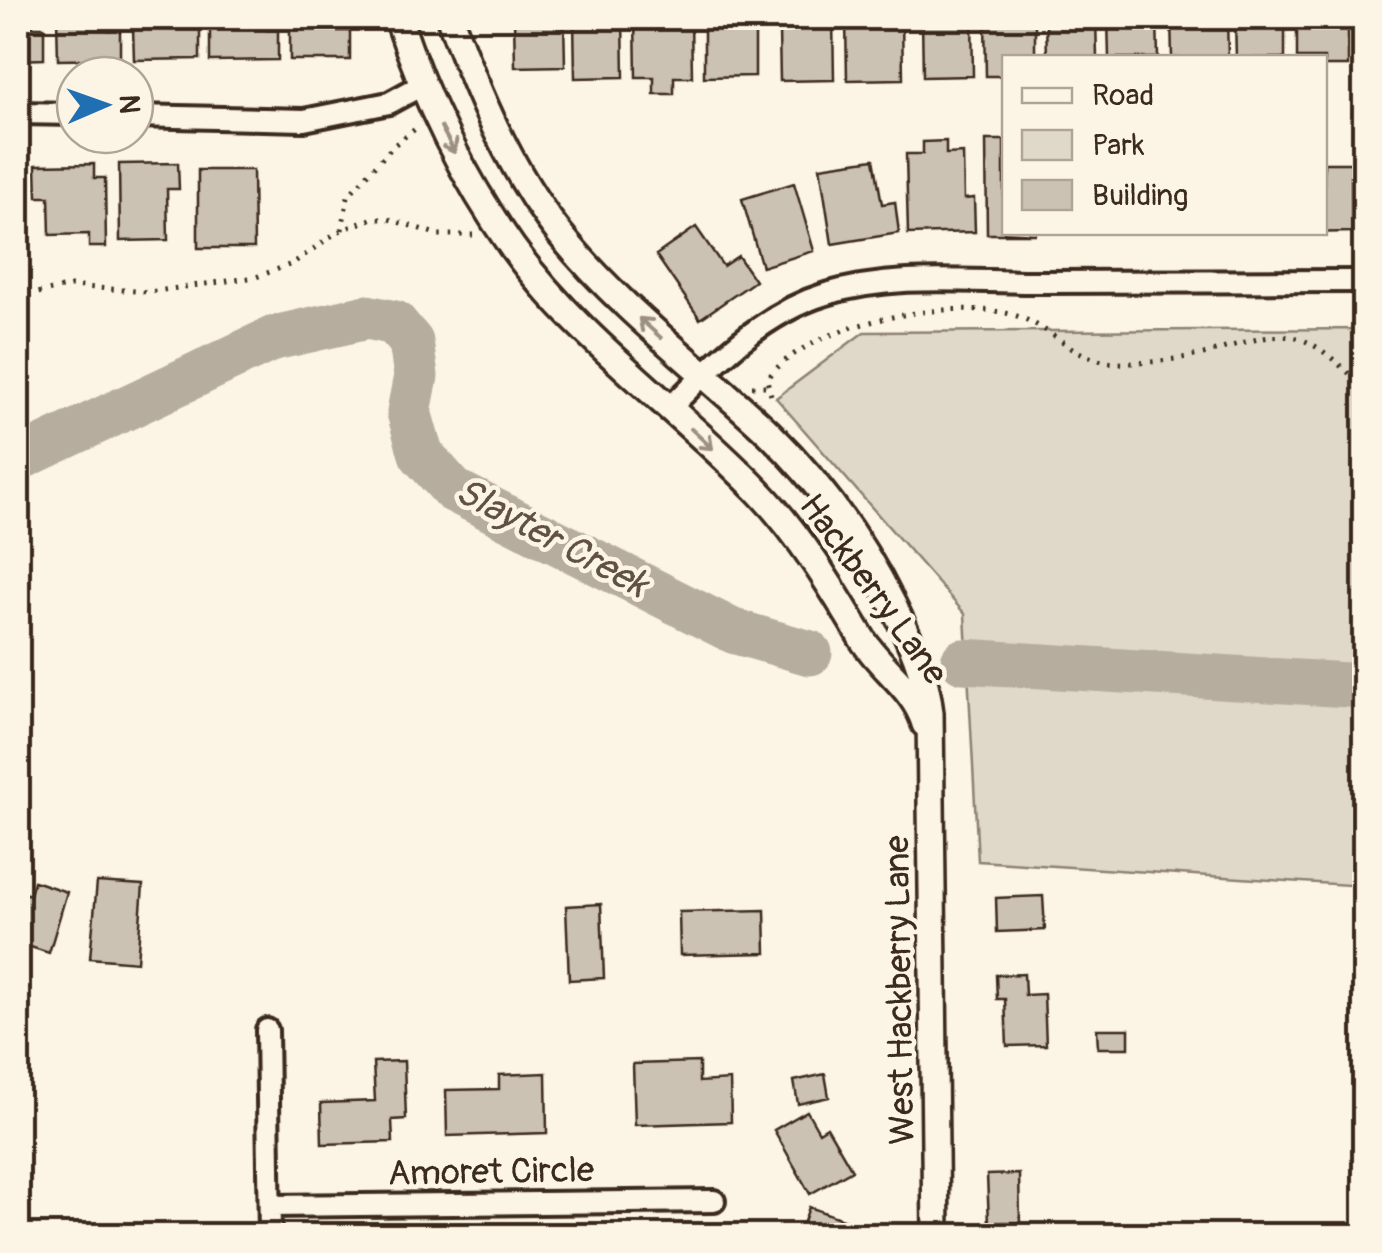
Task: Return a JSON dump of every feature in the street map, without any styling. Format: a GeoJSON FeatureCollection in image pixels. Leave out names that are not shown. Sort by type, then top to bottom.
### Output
{"type":"FeatureCollection","features":[{"type":"Feature","properties":{"kind":"street","name":"Hackberry Lane"},"geometry":{"type":"LineString","coordinates":[[398,18],[422,84],[472,184],[514,250],[576,319],[758,491],[789,527],[871,652],[909,692],[923,717],[931,744]]}},
{"type":"Feature","properties":{"kind":"street","name":"Hackberry Lane"},"geometry":{"type":"LineString","coordinates":[[450,18],[470,73],[511,157],[558,232],[616,298],[793,458],[838,512],[878,574],[921,668],[928,690],[931,744]]}},
{"type":"Feature","properties":{"kind":"street"},"geometry":{"type":"LineString","coordinates":[[155,116],[304,120],[389,104],[422,84]]}},
{"type":"Feature","properties":{"kind":"street"},"geometry":{"type":"LineString","coordinates":[[18,113],[55,114]]}},
{"type":"Feature","properties":{"kind":"street"},"geometry":{"type":"LineString","coordinates":[[668,409],[761,324],[824,295],[889,281],[1364,281]]}},
{"type":"Feature","properties":{"kind":"street","name":"West Hackberry Lane"},"geometry":{"type":"LineString","coordinates":[[931,744],[936,1236]]}},
{"type":"Feature","properties":{"kind":"street"},"geometry":{"type":"LineString","coordinates":[[267,1030],[270,1236]]}},
{"type":"Feature","properties":{"kind":"street","name":"Amoret Circle"},"geometry":{"type":"LineString","coordinates":[[270,1206],[714,1201]]}},
{"type":"Feature","properties":{"kind":"path"},"geometry":{"type":"LineString","coordinates":[[342,230],[348,196],[394,145],[420,125]]}},
{"type":"Feature","properties":{"kind":"path"},"geometry":{"type":"LineString","coordinates":[[18,297],[71,286],[150,292],[256,277],[292,264],[342,230],[371,218],[439,235],[482,234]]}},
{"type":"Feature","properties":{"kind":"path"},"geometry":{"type":"LineString","coordinates":[[771,395],[767,380],[786,357],[830,334],[889,318],[974,311],[1024,319],[1081,354],[1112,363],[1197,356],[1260,340],[1291,337],[1318,349],[1364,384]]}},
{"type":"Feature","properties":{"kind":"green space"},"geometry":{"type":"Polygon","coordinates":[[[1364,329],[1364,886],[978,861],[965,614],[776,398],[864,332],[1364,329]]]}},
{"type":"Feature","properties":{"kind":"building"},"geometry":{"type":"Polygon","coordinates":[[[18,18],[33,18],[33,27],[44,27],[44,59],[18,60],[18,18]]]}},
{"type":"Feature","properties":{"kind":"building"},"geometry":{"type":"Polygon","coordinates":[[[57,18],[108,18],[108,30],[120,30],[120,55],[58,55],[57,18]]]}},
{"type":"Feature","properties":{"kind":"building"},"geometry":{"type":"Polygon","coordinates":[[[144,18],[200,18],[200,59],[155,60],[155,55],[134,55],[133,28],[144,28],[144,18]]]}},
{"type":"Feature","properties":{"kind":"building"},"geometry":{"type":"Polygon","coordinates":[[[210,18],[267,18],[267,30],[278,30],[278,60],[210,61],[210,18]]]}},
{"type":"Feature","properties":{"kind":"building"},"geometry":{"type":"Polygon","coordinates":[[[290,18],[338,18],[338,31],[350,31],[350,60],[290,60],[290,18]]]}},
{"type":"Feature","properties":{"kind":"building"},"geometry":{"type":"Polygon","coordinates":[[[514,18],[564,18],[565,66],[515,67],[514,18]]]}},
{"type":"Feature","properties":{"kind":"building"},"geometry":{"type":"Polygon","coordinates":[[[574,18],[623,18],[624,77],[575,78],[574,18]]]}},
{"type":"Feature","properties":{"kind":"building"},"geometry":{"type":"Polygon","coordinates":[[[635,18],[691,18],[692,77],[674,77],[674,94],[654,94],[654,77],[636,77],[635,18]]]}},
{"type":"Feature","properties":{"kind":"building"},"geometry":{"type":"Polygon","coordinates":[[[704,18],[755,18],[755,76],[704,77],[704,18]]]}},
{"type":"Feature","properties":{"kind":"building"},"geometry":{"type":"Polygon","coordinates":[[[768,18],[833,18],[834,80],[780,81],[779,30],[768,30],[768,18]]]}},
{"type":"Feature","properties":{"kind":"building"},"geometry":{"type":"Polygon","coordinates":[[[846,18],[902,18],[903,79],[847,80],[846,18]]]}},
{"type":"Feature","properties":{"kind":"building"},"geometry":{"type":"Polygon","coordinates":[[[922,18],[972,18],[973,76],[923,77],[922,18]]]}},
{"type":"Feature","properties":{"kind":"building"},"geometry":{"type":"Polygon","coordinates":[[[985,18],[1035,18],[1035,55],[1002,55],[1002,76],[986,76],[985,18]]]}},
{"type":"Feature","properties":{"kind":"building"},"geometry":{"type":"Polygon","coordinates":[[[1046,18],[1096,18],[1097,55],[1047,55],[1046,18]]]}},
{"type":"Feature","properties":{"kind":"building"},"geometry":{"type":"Polygon","coordinates":[[[1108,18],[1157,18],[1158,55],[1109,55],[1108,18]]]}},
{"type":"Feature","properties":{"kind":"building"},"geometry":{"type":"Polygon","coordinates":[[[1171,18],[1227,18],[1228,55],[1172,55],[1171,18]]]}},
{"type":"Feature","properties":{"kind":"building"},"geometry":{"type":"Polygon","coordinates":[[[1235,18],[1285,18],[1285,55],[1236,55],[1235,18]]]}},
{"type":"Feature","properties":{"kind":"building"},"geometry":{"type":"Polygon","coordinates":[[[1297,18],[1348,18],[1348,66],[1327,66],[1327,55],[1297,55],[1297,18]]]}},
{"type":"Feature","properties":{"kind":"building"},"geometry":{"type":"Polygon","coordinates":[[[1364,18],[1364,76],[1362,76],[1364,18]]]}},
{"type":"Feature","properties":{"kind":"building"},"geometry":{"type":"Polygon","coordinates":[[[986,140],[1002,140],[1002,234],[987,234],[986,140]]]}},
{"type":"Feature","properties":{"kind":"building"},"geometry":{"type":"Polygon","coordinates":[[[946,141],[946,154],[963,153],[964,199],[974,198],[975,232],[908,234],[906,154],[923,154],[923,142],[946,141]]]}},
{"type":"Feature","properties":{"kind":"building"},"geometry":{"type":"Polygon","coordinates":[[[1364,153],[1364,232],[1362,232],[1364,153]]]}},
{"type":"Feature","properties":{"kind":"building"},"geometry":{"type":"Polygon","coordinates":[[[874,159],[882,204],[895,202],[899,233],[832,244],[820,167],[874,159]]]}},
{"type":"Feature","properties":{"kind":"building"},"geometry":{"type":"Polygon","coordinates":[[[18,163],[27,163],[26,194],[18,194],[18,163]]]}},
{"type":"Feature","properties":{"kind":"building"},"geometry":{"type":"Polygon","coordinates":[[[178,163],[179,189],[167,189],[168,240],[120,241],[119,164],[178,163]]]}},
{"type":"Feature","properties":{"kind":"building"},"geometry":{"type":"Polygon","coordinates":[[[1327,163],[1351,163],[1352,232],[1327,232],[1327,163]]]}},
{"type":"Feature","properties":{"kind":"building"},"geometry":{"type":"Polygon","coordinates":[[[94,164],[94,178],[105,178],[106,247],[89,247],[89,234],[50,235],[49,197],[37,197],[36,165],[94,164]]]}},
{"type":"Feature","properties":{"kind":"building"},"geometry":{"type":"Polygon","coordinates":[[[198,170],[253,170],[254,248],[198,248],[198,170]]]}},
{"type":"Feature","properties":{"kind":"building"},"geometry":{"type":"Polygon","coordinates":[[[794,183],[814,251],[762,267],[742,199],[794,183]]]}},
{"type":"Feature","properties":{"kind":"building"},"geometry":{"type":"Polygon","coordinates":[[[696,227],[723,266],[738,256],[755,281],[700,319],[656,255],[696,227]]]}},
{"type":"Feature","properties":{"kind":"building"},"geometry":{"type":"Polygon","coordinates":[[[34,881],[67,892],[49,953],[18,943],[18,891],[30,895],[34,881]]]}},
{"type":"Feature","properties":{"kind":"building"},"geometry":{"type":"Polygon","coordinates":[[[97,882],[143,885],[137,962],[90,958],[97,882]]]}},
{"type":"Feature","properties":{"kind":"building"},"geometry":{"type":"Polygon","coordinates":[[[1043,896],[1045,930],[997,932],[996,898],[1043,896]]]}},
{"type":"Feature","properties":{"kind":"building"},"geometry":{"type":"Polygon","coordinates":[[[601,904],[604,978],[569,980],[566,906],[601,904]]]}},
{"type":"Feature","properties":{"kind":"building"},"geometry":{"type":"Polygon","coordinates":[[[765,910],[766,953],[680,955],[679,912],[765,910]]]}},
{"type":"Feature","properties":{"kind":"building"},"geometry":{"type":"Polygon","coordinates":[[[1024,974],[1025,995],[1044,994],[1046,1045],[1007,1046],[1005,999],[997,999],[996,975],[1024,974]]]}},
{"type":"Feature","properties":{"kind":"building"},"geometry":{"type":"Polygon","coordinates":[[[1097,1029],[1129,1029],[1129,1048],[1098,1048],[1097,1029]]]}},
{"type":"Feature","properties":{"kind":"building"},"geometry":{"type":"Polygon","coordinates":[[[404,1061],[406,1119],[392,1120],[393,1142],[322,1144],[321,1103],[375,1101],[373,1062],[404,1061]]]}},
{"type":"Feature","properties":{"kind":"building"},"geometry":{"type":"Polygon","coordinates":[[[699,1062],[699,1082],[730,1080],[731,1122],[635,1125],[633,1064],[699,1062]]]}},
{"type":"Feature","properties":{"kind":"building"},"geometry":{"type":"Polygon","coordinates":[[[546,1073],[547,1133],[447,1136],[446,1090],[499,1089],[499,1075],[546,1073]]]}},
{"type":"Feature","properties":{"kind":"building"},"geometry":{"type":"Polygon","coordinates":[[[825,1074],[829,1097],[798,1104],[794,1081],[825,1074]]]}},
{"type":"Feature","properties":{"kind":"building"},"geometry":{"type":"Polygon","coordinates":[[[807,1111],[819,1132],[827,1127],[852,1170],[810,1194],[774,1130],[807,1111]]]}},
{"type":"Feature","properties":{"kind":"building"},"geometry":{"type":"Polygon","coordinates":[[[1019,1174],[1020,1222],[989,1223],[987,1175],[1019,1174]]]}},
{"type":"Feature","properties":{"kind":"building"},"geometry":{"type":"Polygon","coordinates":[[[809,1207],[889,1236],[799,1236],[809,1207]]]}},
{"type":"Feature","properties":{"kind":"waterway","name":"Slayter Creek"},"geometry":{"type":"LineString","coordinates":[[18,459],[274,338],[367,317],[395,323],[411,342],[416,376],[409,412],[421,454],[453,490],[733,631],[810,653]]}},
{"type":"Feature","properties":{"kind":"waterway","name":"Slayter Creek"},"geometry":{"type":"LineString","coordinates":[[963,661],[1364,686]]}}]}
